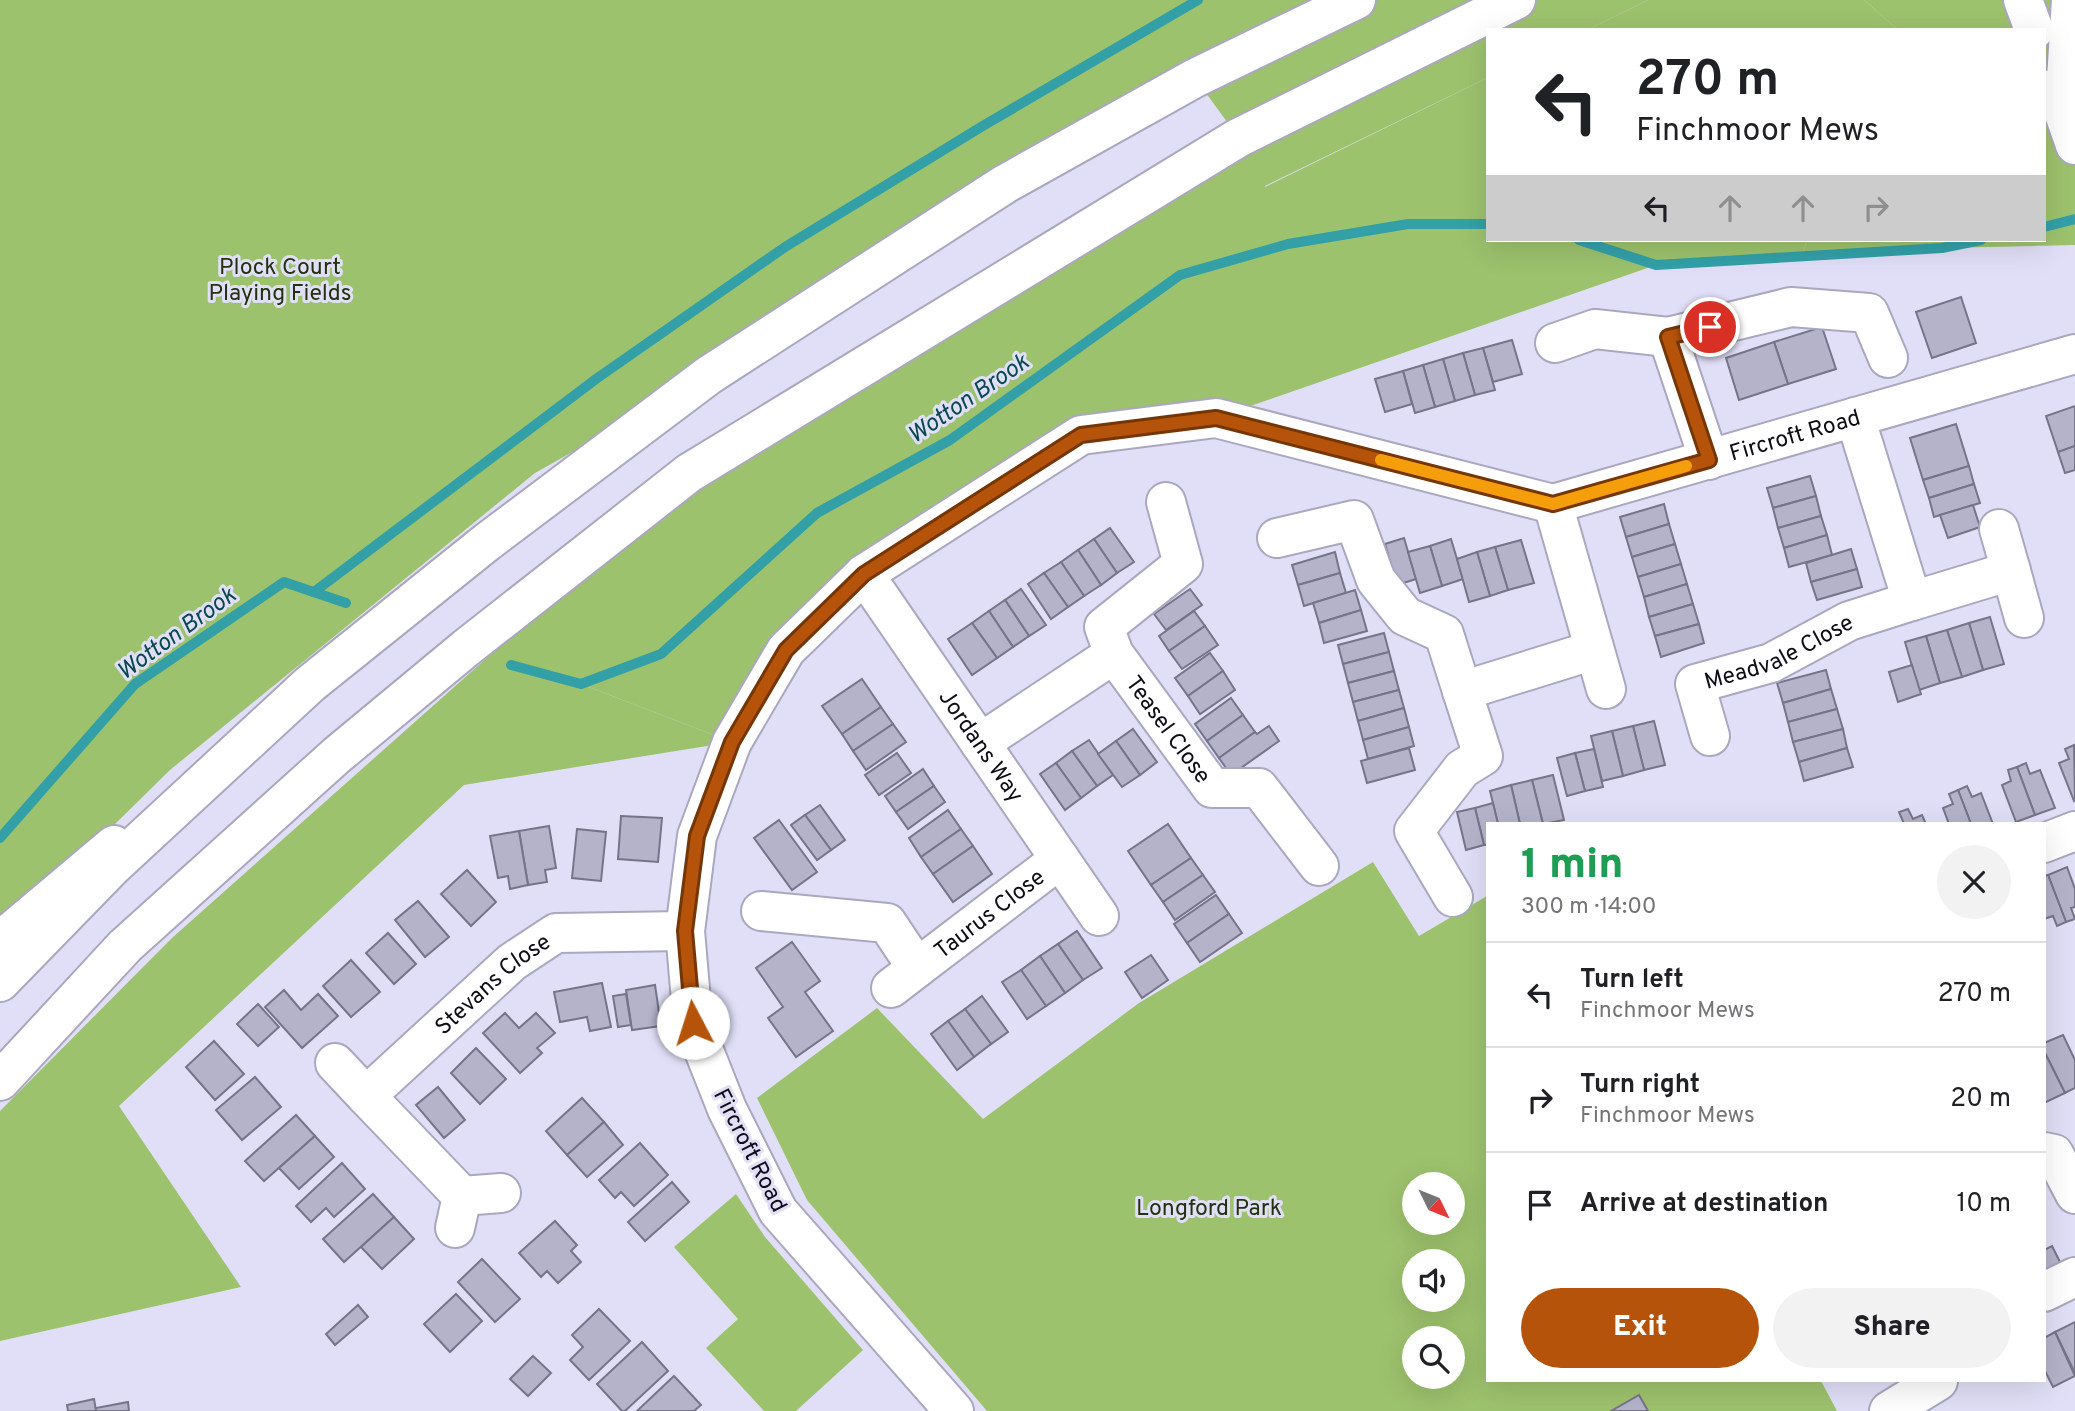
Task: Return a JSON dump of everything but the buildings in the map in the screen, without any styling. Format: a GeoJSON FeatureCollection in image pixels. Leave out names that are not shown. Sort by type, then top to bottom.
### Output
{"type":"FeatureCollection","features":[{"type":"Feature","properties":{"kind":"main road"},"geometry":{"type":"LineString","coordinates":[[0,941],[486,541],[709,375],[1005,184],[1195,78],[1356,0]]}},
{"type":"Feature","properties":{"kind":"main road"},"geometry":{"type":"LineString","coordinates":[[0,1081],[125,946],[337,755],[466,648],[689,473],[1238,138],[1516,0]]}},
{"type":"Feature","properties":{"kind":"main road"},"geometry":{"type":"LineString","coordinates":[[2023,0],[2033,28]]}},
{"type":"Feature","properties":{"kind":"main road"},"geometry":{"type":"LineString","coordinates":[[2070,129],[2071,0]]}},
{"type":"Feature","properties":{"kind":"main road"},"geometry":{"type":"LineString","coordinates":[[2046,62],[2070,129]]}},
{"type":"Feature","properties":{"kind":"main road"},"geometry":{"type":"LineString","coordinates":[[1555,343],[1595,330],[1668,337],[1791,307],[1869,313],[1888,358]]}},
{"type":"Feature","properties":{"kind":"main road"},"geometry":{"type":"LineString","coordinates":[[1668,337],[1709,460]]}},
{"type":"Feature","properties":{"kind":"main road","name":"Fircroft Road"},"geometry":{"type":"LineString","coordinates":[[954,1411],[778,1211],[727,1109],[693,1023],[685,931],[697,836],[732,742],[786,650],[864,574],[1081,435],[1216,418],[1553,504],[2075,354]]}},
{"type":"Feature","properties":{"kind":"main road"},"geometry":{"type":"LineString","coordinates":[[1855,417],[1912,601]]}},
{"type":"Feature","properties":{"kind":"main road","name":"Teasel Close"},"geometry":{"type":"LineString","coordinates":[[1166,502],[1183,564],[1104,627],[1114,654],[1212,788],[1259,788],[1319,866]]}},
{"type":"Feature","properties":{"kind":"main road"},"geometry":{"type":"LineString","coordinates":[[1553,504],[1606,689]]}},
{"type":"Feature","properties":{"kind":"main road"},"geometry":{"type":"LineString","coordinates":[[1277,538],[1354,520],[1376,580],[1405,616],[1444,634],[1483,755],[1462,769],[1414,831],[1453,897]]}},
{"type":"Feature","properties":{"kind":"main road"},"geometry":{"type":"LineString","coordinates":[[1999,529],[2024,618]]}},
{"type":"Feature","properties":{"kind":"main road","name":"Meadvale Close"},"geometry":{"type":"LineString","coordinates":[[1710,736],[1695,684],[1771,663],[1849,621],[2011,570]]}},
{"type":"Feature","properties":{"kind":"main road","name":"Jordans Way"},"geometry":{"type":"LineString","coordinates":[[864,574],[1099,916]]}},
{"type":"Feature","properties":{"kind":"main road"},"geometry":{"type":"LineString","coordinates":[[1462,691],[1594,650]]}},
{"type":"Feature","properties":{"kind":"main road","name":"Teasel Close"},"geometry":{"type":"LineString","coordinates":[[981,743],[1114,654]]}},
{"type":"Feature","properties":{"kind":"main road"},"geometry":{"type":"LineString","coordinates":[[0,982],[112,867],[310,684]]}},
{"type":"Feature","properties":{"kind":"main road"},"geometry":{"type":"LineString","coordinates":[[2046,842],[2075,831]]}},
{"type":"Feature","properties":{"kind":"main road","name":"Taurus Close"},"geometry":{"type":"LineString","coordinates":[[761,911],[887,923],[904,978],[1060,859]]}},
{"type":"Feature","properties":{"kind":"main road","name":"Stevans Close"},"geometry":{"type":"LineString","coordinates":[[366,1096],[512,962],[556,933],[685,931]]}},
{"type":"Feature","properties":{"kind":"main road"},"geometry":{"type":"LineString","coordinates":[[335,1063],[366,1096],[459,1212],[501,1193]]}},
{"type":"Feature","properties":{"kind":"main road"},"geometry":{"type":"LineString","coordinates":[[2046,1152],[2054,1154],[2075,1194]]}},
{"type":"Feature","properties":{"kind":"main road"},"geometry":{"type":"LineString","coordinates":[[2046,1291],[2075,1277]]}},
{"type":"Feature","properties":{"kind":"main road"},"geometry":{"type":"LineString","coordinates":[[1889,1411],[1936,1382]]}},
{"type":"Feature","properties":{"kind":"green space","name":"Plock Court Playing Fields"},"geometry":{"type":"Polygon","coordinates":[[[0,0],[1648,0],[1591,28],[1486,28],[1486,78],[1265,186],[1288,244],[1180,275],[1216,418],[1081,435],[864,574],[732,742],[581,684],[511,665],[466,648],[689,473],[1238,137],[1195,78],[709,375],[535,473],[170,770],[0,937],[0,0]]]}},
{"type":"Feature","properties":{"kind":"green space"},"geometry":{"type":"Polygon","coordinates":[[[1648,0],[1864,0],[1896,28],[1591,28],[1648,0]]]}},
{"type":"Feature","properties":{"kind":"green space"},"geometry":{"type":"Polygon","coordinates":[[[1864,0],[2075,0],[2075,245],[1942,248],[1802,256],[1806,242],[2046,242],[2046,28],[1896,28],[1864,0]]]}},
{"type":"Feature","properties":{"kind":"green space"},"geometry":{"type":"Polygon","coordinates":[[[1486,78],[1486,242],[1806,242],[1802,256],[1656,265],[1216,418],[1162,357],[1180,275],[1287,244],[1265,187],[1486,78]]]}},
{"type":"Feature","properties":{"kind":"green space"},"geometry":{"type":"Polygon","coordinates":[[[489,656],[581,684],[732,742],[464,785],[119,1106],[241,1287],[0,1341],[0,1111],[172,938],[489,656]]]}},
{"type":"Feature","properties":{"kind":"green space","name":"Longford Park"},"geometry":{"type":"Polygon","coordinates":[[[1373,862],[1419,936],[1486,897],[1486,1382],[1822,1382],[1837,1411],[987,1411],[807,1200],[757,1098],[877,1008],[983,1119],[1139,1003],[1373,862]]]}},
{"type":"Feature","properties":{"kind":"green space"},"geometry":{"type":"Polygon","coordinates":[[[736,1194],[765,1237],[863,1350],[796,1411],[764,1411],[706,1348],[738,1319],[674,1247],[736,1194]]]}},
{"type":"Feature","properties":{"kind":"waterway"},"geometry":{"type":"LineString","coordinates":[[314,592],[596,379],[785,247],[981,127],[1198,0]]}},
{"type":"Feature","properties":{"kind":"waterway","name":"Wotton Brook"},"geometry":{"type":"LineString","coordinates":[[2046,226],[2075,219]]}},
{"type":"Feature","properties":{"kind":"waterway","name":"Wotton Brook"},"geometry":{"type":"LineString","coordinates":[[511,665],[581,684],[661,654],[817,513],[950,440],[1180,275],[1288,244],[1408,224],[1486,224]]}},
{"type":"Feature","properties":{"kind":"waterway","name":"Wotton Brook"},"geometry":{"type":"LineString","coordinates":[[1585,242],[1656,265],[1942,248],[1971,242]]}},
{"type":"Feature","properties":{"kind":"waterway","name":"Wotton Brook"},"geometry":{"type":"LineString","coordinates":[[0,838],[135,684],[284,582],[346,603]]}},
{"type":"Feature","properties":{"kind":"slow traffic"},"geometry":{"type":"LineString","coordinates":[[1381,460],[1553,504],[1686,466]]}},
{"type":"Feature","properties":{"kind":"route"},"geometry":{"type":"LineString","coordinates":[[693,1023],[685,931],[697,836],[732,742],[786,650],[864,574],[1081,435],[1216,418],[1553,504],[1709,460],[1668,337],[1710,327]]}}]}
